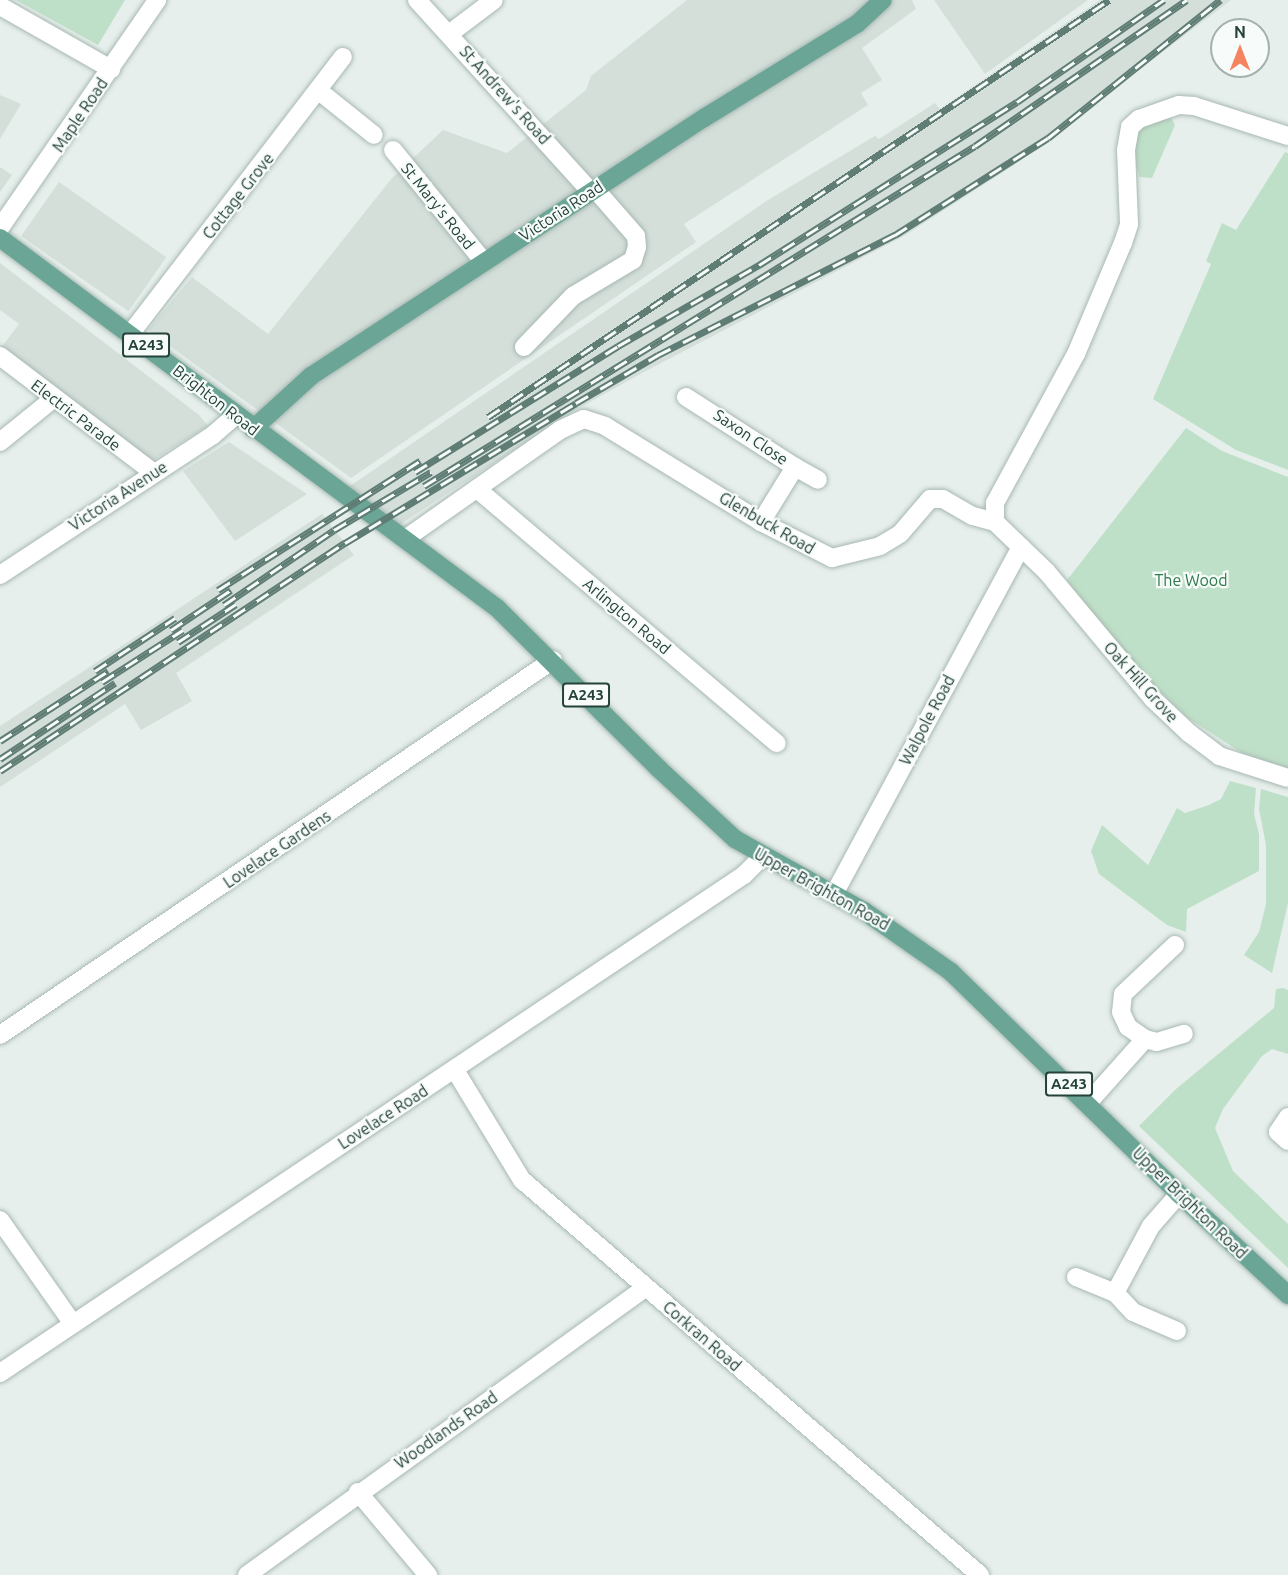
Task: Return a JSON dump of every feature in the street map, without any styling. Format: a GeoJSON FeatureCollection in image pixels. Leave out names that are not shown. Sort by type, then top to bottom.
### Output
{"type":"FeatureCollection","features":[{"type":"Feature","properties":{"kind":"main road","name":"Victoria Road"},"geometry":{"type":"LineString","coordinates":[[254,429],[311,376],[593,190],[857,24],[885,2]]}},
{"type":"Feature","properties":{"kind":"main road","name":"Brighton Road"},"geometry":{"type":"LineString","coordinates":[[0,238],[131,333],[235,416],[405,539]]}},
{"type":"Feature","properties":{"kind":"main road","name":"Upper Brighton Road"},"geometry":{"type":"LineString","coordinates":[[405,539],[489,601],[552,660],[711,819],[762,857],[834,894],[899,933],[951,972],[1179,1194],[1288,1295]]}},
{"type":"Feature","properties":{"kind":"street","name":"Maple Road"},"geometry":{"type":"LineString","coordinates":[[0,228],[157,0]]}},
{"type":"Feature","properties":{"kind":"street","name":"St Andrew's Road"},"geometry":{"type":"LineString","coordinates":[[417,0],[636,236],[637,247],[633,260],[573,296],[524,347]]}},
{"type":"Feature","properties":{"kind":"street"},"geometry":{"type":"LineString","coordinates":[[449,34],[494,0]]}},
{"type":"Feature","properties":{"kind":"street"},"geometry":{"type":"LineString","coordinates":[[0,6],[111,69]]}},
{"type":"Feature","properties":{"kind":"street","name":"Cottage Grove"},"geometry":{"type":"LineString","coordinates":[[131,333],[320,91],[343,57]]}},
{"type":"Feature","properties":{"kind":"street"},"geometry":{"type":"LineString","coordinates":[[320,91],[374,135]]}},
{"type":"Feature","properties":{"kind":"street"},"geometry":{"type":"LineString","coordinates":[[995,522],[995,503],[1076,354],[1123,243],[1129,224],[1127,137],[1130,127],[1139,119],[1179,105],[1194,106],[1288,136]]}},
{"type":"Feature","properties":{"kind":"street","name":"St Mary's Road"},"geometry":{"type":"LineString","coordinates":[[393,150],[484,262]]}},
{"type":"Feature","properties":{"kind":"street","name":"Electric Parade"},"geometry":{"type":"LineString","coordinates":[[0,357],[153,472]]}},
{"type":"Feature","properties":{"kind":"street","name":"Saxon Close"},"geometry":{"type":"LineString","coordinates":[[686,397],[709,404],[795,467],[818,480]]}},
{"type":"Feature","properties":{"kind":"street"},"geometry":{"type":"LineString","coordinates":[[0,442],[53,399]]}},
{"type":"Feature","properties":{"kind":"street","name":"Victoria Avenue"},"geometry":{"type":"LineString","coordinates":[[0,575],[153,472],[213,435],[235,416]]}},
{"type":"Feature","properties":{"kind":"street","name":"Glenbuck Road"},"geometry":{"type":"LineString","coordinates":[[405,539],[560,430],[584,419],[605,426],[761,522],[832,558],[880,546],[900,534],[930,499],[943,499],[974,516],[995,522]]}},
{"type":"Feature","properties":{"kind":"street","name":"Saxon Close"},"geometry":{"type":"LineString","coordinates":[[761,522],[795,467]]}},
{"type":"Feature","properties":{"kind":"street","name":"Arlington Road"},"geometry":{"type":"LineString","coordinates":[[477,489],[777,743]]}},
{"type":"Feature","properties":{"kind":"street","name":"Oak Hill Grove"},"geometry":{"type":"LineString","coordinates":[[995,522],[1046,571],[1153,699],[1189,733],[1219,756],[1288,778]]}},
{"type":"Feature","properties":{"kind":"street","name":"Walpole Road"},"geometry":{"type":"LineString","coordinates":[[834,894],[1021,547]]}},
{"type":"Feature","properties":{"kind":"street","name":"Lovelace Gardens"},"geometry":{"type":"LineString","coordinates":[[0,1035],[515,689],[552,660]]}},
{"type":"Feature","properties":{"kind":"street","name":"Lovelace Road"},"geometry":{"type":"LineString","coordinates":[[0,1373],[744,875],[762,857]]}},
{"type":"Feature","properties":{"kind":"street"},"geometry":{"type":"LineString","coordinates":[[1175,945],[1128,989],[1120,1003],[1123,1020],[1145,1039],[1157,1042],[1184,1034]]}},
{"type":"Feature","properties":{"kind":"street"},"geometry":{"type":"LineString","coordinates":[[1088,1103],[1145,1039]]}},
{"type":"Feature","properties":{"kind":"street","name":"Corkran Road"},"geometry":{"type":"LineString","coordinates":[[455,1070],[522,1180],[980,1575]]}},
{"type":"Feature","properties":{"kind":"street"},"geometry":{"type":"LineString","coordinates":[[1288,1117],[1278,1132],[1288,1141]]}},
{"type":"Feature","properties":{"kind":"street"},"geometry":{"type":"LineString","coordinates":[[1115,1293],[1151,1226],[1179,1194]]}},
{"type":"Feature","properties":{"kind":"street"},"geometry":{"type":"LineString","coordinates":[[0,1220],[74,1324]]}},
{"type":"Feature","properties":{"kind":"street"},"geometry":{"type":"LineString","coordinates":[[1076,1277],[1115,1293],[1133,1312],[1177,1331]]}},
{"type":"Feature","properties":{"kind":"street","name":"Woodlands Road"},"geometry":{"type":"LineString","coordinates":[[247,1575],[358,1492],[646,1287]]}},
{"type":"Feature","properties":{"kind":"street"},"geometry":{"type":"LineString","coordinates":[[358,1492],[428,1575]]}},
{"type":"Feature","properties":{"kind":"shaded area"},"geometry":{"type":"Polygon","coordinates":[[[687,0],[912,0],[916,9],[862,48],[882,80],[861,93],[868,105],[684,224],[696,242],[351,478],[148,330],[192,277],[268,334],[392,178],[443,130],[507,153],[586,90],[591,76],[687,0]]]}},
{"type":"Feature","properties":{"kind":"shaded area"},"geometry":{"type":"Polygon","coordinates":[[[934,0],[1088,0],[985,74],[934,0]]]}},
{"type":"Feature","properties":{"kind":"shaded area"},"geometry":{"type":"Polygon","coordinates":[[[1100,0],[1231,0],[1014,165],[904,236],[574,411],[399,525],[347,488],[768,200],[875,136],[879,139],[935,103],[940,109],[1100,0]]]}},
{"type":"Feature","properties":{"kind":"shaded area"},"geometry":{"type":"Polygon","coordinates":[[[0,95],[21,104],[0,139],[0,95]]]}},
{"type":"Feature","properties":{"kind":"shaded area"},"geometry":{"type":"Polygon","coordinates":[[[0,167],[12,175],[0,192],[0,167]]]}},
{"type":"Feature","properties":{"kind":"shaded area"},"geometry":{"type":"Polygon","coordinates":[[[59,182],[166,257],[128,311],[21,236],[59,182]]]}},
{"type":"Feature","properties":{"kind":"shaded area"},"geometry":{"type":"Polygon","coordinates":[[[0,263],[199,415],[208,426],[148,463],[1,348],[19,324],[0,310],[0,263]]]}},
{"type":"Feature","properties":{"kind":"shaded area"},"geometry":{"type":"Polygon","coordinates":[[[229,442],[307,494],[235,541],[183,471],[229,442]]]}},
{"type":"Feature","properties":{"kind":"shaded area"},"geometry":{"type":"Polygon","coordinates":[[[322,514],[354,555],[176,673],[192,701],[141,730],[125,704],[0,787],[0,726],[322,514]]]}},
{"type":"Feature","properties":{"kind":"green space"},"geometry":{"type":"Polygon","coordinates":[[[16,0],[125,0],[98,45],[16,0]]]}},
{"type":"Feature","properties":{"kind":"green space"},"geometry":{"type":"Polygon","coordinates":[[[1170,116],[1175,125],[1152,178],[1139,177],[1134,153],[1136,131],[1143,124],[1170,116]]]}},
{"type":"Feature","properties":{"kind":"green space"},"geometry":{"type":"Polygon","coordinates":[[[1285,152],[1288,153],[1288,470],[1236,450],[1153,399],[1211,264],[1206,261],[1222,223],[1236,230],[1285,152]]]}},
{"type":"Feature","properties":{"kind":"green space","name":"The Wood"},"geometry":{"type":"Polygon","coordinates":[[[1186,428],[1222,451],[1288,477],[1288,769],[1242,753],[1188,718],[1136,669],[1067,580],[1186,428]]]}},
{"type":"Feature","properties":{"kind":"green space"},"geometry":{"type":"Polygon","coordinates":[[[1230,781],[1256,788],[1254,814],[1259,834],[1259,871],[1187,909],[1186,932],[1167,925],[1099,874],[1091,851],[1102,825],[1148,865],[1177,808],[1185,813],[1221,799],[1230,781]]]}},
{"type":"Feature","properties":{"kind":"green space"},"geometry":{"type":"Polygon","coordinates":[[[1261,789],[1288,797],[1288,903],[1272,973],[1244,955],[1259,932],[1266,904],[1266,845],[1259,809],[1261,789]]]}},
{"type":"Feature","properties":{"kind":"green space"},"geometry":{"type":"Polygon","coordinates":[[[1276,989],[1288,990],[1288,1054],[1272,1049],[1262,1056],[1223,1109],[1215,1128],[1233,1171],[1288,1224],[1288,1268],[1139,1126],[1176,1089],[1274,1008],[1276,989]]]}},
{"type":"Feature","properties":{"kind":"railway"},"geometry":{"type":"LineString","coordinates":[[488,417],[1109,0]]}},
{"type":"Feature","properties":{"kind":"railway"},"geometry":{"type":"LineString","coordinates":[[415,472],[618,346],[759,265],[1017,102],[1164,0]]}},
{"type":"Feature","properties":{"kind":"railway"},"geometry":{"type":"LineString","coordinates":[[424,486],[975,146],[1187,0]]}},
{"type":"Feature","properties":{"kind":"railway"},"geometry":{"type":"LineString","coordinates":[[0,771],[345,543],[576,403],[658,355],[895,235],[1048,138],[1220,0]]}},
{"type":"Feature","properties":{"kind":"railway"},"geometry":{"type":"LineString","coordinates":[[218,590],[420,461]]}},
{"type":"Feature","properties":{"kind":"railway"},"geometry":{"type":"LineString","coordinates":[[224,605],[334,530],[431,472]]}},
{"type":"Feature","properties":{"kind":"railway"},"geometry":{"type":"LineString","coordinates":[[171,630],[231,590]]}},
{"type":"Feature","properties":{"kind":"railway"},"geometry":{"type":"LineString","coordinates":[[178,642],[236,604]]}},
{"type":"Feature","properties":{"kind":"railway"},"geometry":{"type":"LineString","coordinates":[[95,671],[175,618]]}},
{"type":"Feature","properties":{"kind":"railway"},"geometry":{"type":"LineString","coordinates":[[102,682],[183,630]]}},
{"type":"Feature","properties":{"kind":"railway"},"geometry":{"type":"LineString","coordinates":[[0,741],[108,671]]}},
{"type":"Feature","properties":{"kind":"railway"},"geometry":{"type":"LineString","coordinates":[[0,759],[115,683]]}}]}
